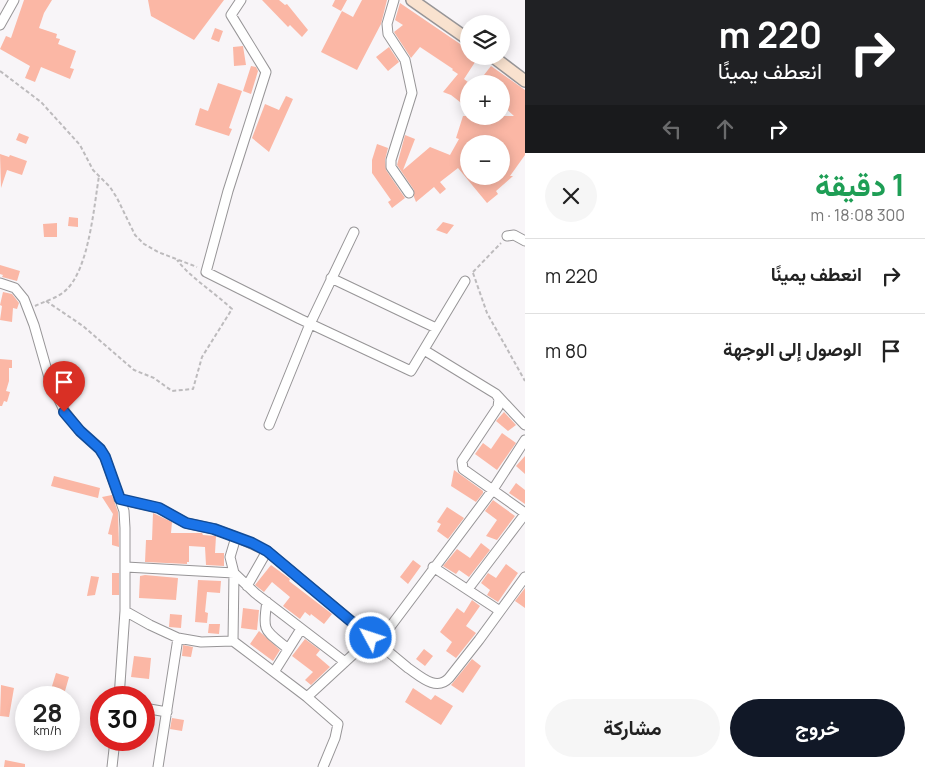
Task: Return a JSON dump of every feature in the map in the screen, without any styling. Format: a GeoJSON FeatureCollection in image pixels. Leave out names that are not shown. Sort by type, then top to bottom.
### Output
{"type":"FeatureCollection","features":[{"type":"Feature","properties":{"kind":"street"},"geometry":{"type":"LineString","coordinates":[[0,25],[14,0]]}},
{"type":"Feature","properties":{"kind":"street"},"geometry":{"type":"LineString","coordinates":[[242,0],[232,15],[266,72],[228,191],[206,272],[310,324],[411,371],[465,281]]}},
{"type":"Feature","properties":{"kind":"street"},"geometry":{"type":"LineString","coordinates":[[394,0],[387,24],[388,34],[405,60],[412,93],[391,160],[391,166],[409,193]]}},
{"type":"Feature","properties":{"kind":"street"},"geometry":{"type":"LineString","coordinates":[[412,0],[460,34]]}},
{"type":"Feature","properties":{"kind":"street"},"geometry":{"type":"LineString","coordinates":[[504,65],[525,81]]}},
{"type":"Feature","properties":{"kind":"street"},"geometry":{"type":"LineString","coordinates":[[269,425],[310,324],[354,232]]}},
{"type":"Feature","properties":{"kind":"street"},"geometry":{"type":"LineString","coordinates":[[507,236],[514,235],[525,242]]}},
{"type":"Feature","properties":{"kind":"street"},"geometry":{"type":"LineString","coordinates":[[331,278],[436,328]]}},
{"type":"Feature","properties":{"kind":"street"},"geometry":{"type":"LineString","coordinates":[[0,283],[15,288],[20,292],[29,309],[50,381],[64,412],[87,439],[100,449],[105,457],[124,511],[125,611],[120,686]]}},
{"type":"Feature","properties":{"kind":"street"},"geometry":{"type":"LineString","coordinates":[[424,350],[496,394],[525,424]]}},
{"type":"Feature","properties":{"kind":"street"},"geometry":{"type":"LineString","coordinates":[[468,589],[525,513],[492,491],[463,468],[462,461],[498,407],[499,399],[496,394]]}},
{"type":"Feature","properties":{"kind":"street"},"geometry":{"type":"LineString","coordinates":[[307,697],[345,662],[375,640],[492,491],[525,440]]}},
{"type":"Feature","properties":{"kind":"street"},"geometry":{"type":"LineString","coordinates":[[120,499],[159,508],[186,523],[214,529],[267,551],[408,668],[429,682],[439,684],[444,683],[480,640],[525,577]]}},
{"type":"Feature","properties":{"kind":"street"},"geometry":{"type":"LineString","coordinates":[[233,641],[234,573],[230,557],[236,538]]}},
{"type":"Feature","properties":{"kind":"street"},"geometry":{"type":"LineString","coordinates":[[248,586],[267,551]]}},
{"type":"Feature","properties":{"kind":"street"},"geometry":{"type":"LineString","coordinates":[[126,567],[234,573],[267,602],[345,662]]}},
{"type":"Feature","properties":{"kind":"street"},"geometry":{"type":"LineString","coordinates":[[434,567],[500,611]]}},
{"type":"Feature","properties":{"kind":"street"},"geometry":{"type":"LineString","coordinates":[[267,602],[264,621],[266,629],[269,634],[288,648]]}},
{"type":"Feature","properties":{"kind":"street"},"geometry":{"type":"LineString","coordinates":[[125,611],[178,638],[201,642],[233,641],[307,697],[338,724],[335,738],[323,767]]}},
{"type":"Feature","properties":{"kind":"street"},"geometry":{"type":"LineString","coordinates":[[274,672],[301,628]]}},
{"type":"Feature","properties":{"kind":"street"},"geometry":{"type":"LineString","coordinates":[[158,767],[178,638]]}},
{"type":"Feature","properties":{"kind":"street"},"geometry":{"type":"LineString","coordinates":[[155,710],[167,712]]}},
{"type":"Feature","properties":{"kind":"street"},"geometry":{"type":"LineString","coordinates":[[112,767],[114,751]]}},
{"type":"Feature","properties":{"kind":"path"},"geometry":{"type":"LineString","coordinates":[[0,71],[32,94],[80,145],[89,164],[110,186],[135,235],[144,244],[206,272]]}},
{"type":"Feature","properties":{"kind":"path"},"geometry":{"type":"LineString","coordinates":[[29,309],[63,293],[69,288],[79,271],[89,239],[99,176]]}},
{"type":"Feature","properties":{"kind":"path"},"geometry":{"type":"LineString","coordinates":[[465,281],[507,236]]}},
{"type":"Feature","properties":{"kind":"path"},"geometry":{"type":"LineString","coordinates":[[46,301],[83,326],[134,370],[154,378],[172,391],[193,389],[202,357],[232,308],[183,268],[177,260]]}},
{"type":"Feature","properties":{"kind":"path"},"geometry":{"type":"LineString","coordinates":[[472,273],[487,313],[525,381]]}},
{"type":"Feature","properties":{"kind":"building"},"geometry":{"type":"Polygon","coordinates":[[[24,0],[52,0],[44,13],[39,28],[57,34],[56,38],[60,39],[58,44],[76,51],[70,68],[74,69],[70,79],[41,67],[35,82],[25,78],[30,66],[0,49],[6,36],[11,38],[24,0]]]}},
{"type":"Feature","properties":{"kind":"building"},"geometry":{"type":"Polygon","coordinates":[[[148,0],[224,0],[194,40],[151,16],[148,0]]]}},
{"type":"Feature","properties":{"kind":"building"},"geometry":{"type":"Polygon","coordinates":[[[262,0],[279,0],[285,5],[287,4],[308,30],[302,37],[290,25],[288,27],[262,0]]]}},
{"type":"Feature","properties":{"kind":"building"},"geometry":{"type":"Polygon","coordinates":[[[335,0],[347,0],[341,11],[332,6],[335,0]]]}},
{"type":"Feature","properties":{"kind":"building"},"geometry":{"type":"Polygon","coordinates":[[[362,0],[387,0],[381,24],[357,70],[321,52],[342,11],[353,17],[362,0]]]}},
{"type":"Feature","properties":{"kind":"building"},"geometry":{"type":"Polygon","coordinates":[[[400,3],[460,44],[460,65],[473,65],[467,75],[460,75],[460,102],[443,92],[458,74],[420,47],[411,58],[394,32],[403,25],[395,20],[400,3]]]}},
{"type":"Feature","properties":{"kind":"building"},"geometry":{"type":"Polygon","coordinates":[[[215,28],[223,31],[219,42],[211,39],[215,28]]]}},
{"type":"Feature","properties":{"kind":"building"},"geometry":{"type":"Polygon","coordinates":[[[243,46],[246,65],[234,66],[233,47],[243,46]]]}},
{"type":"Feature","properties":{"kind":"building"},"geometry":{"type":"Polygon","coordinates":[[[389,47],[399,62],[388,71],[376,57],[389,47]]]}},
{"type":"Feature","properties":{"kind":"building"},"geometry":{"type":"Polygon","coordinates":[[[251,66],[256,67],[258,71],[251,94],[243,91],[251,66]]]}},
{"type":"Feature","properties":{"kind":"building"},"geometry":{"type":"Polygon","coordinates":[[[491,66],[504,75],[484,75],[491,66]]]}},
{"type":"Feature","properties":{"kind":"building"},"geometry":{"type":"Polygon","coordinates":[[[510,79],[525,90],[525,155],[510,176],[510,135],[460,135],[460,170],[458,168],[440,182],[446,189],[440,194],[434,187],[416,202],[414,190],[397,165],[405,135],[415,139],[403,170],[430,147],[450,155],[459,139],[456,138],[460,125],[510,125],[510,116],[514,116],[510,112],[510,79]]]}},
{"type":"Feature","properties":{"kind":"building"},"geometry":{"type":"Polygon","coordinates":[[[218,83],[242,91],[229,128],[232,129],[229,136],[195,125],[200,108],[208,111],[218,83]]]}},
{"type":"Feature","properties":{"kind":"building"},"geometry":{"type":"Polygon","coordinates":[[[286,96],[293,99],[269,152],[252,138],[265,104],[279,110],[286,96]]]}},
{"type":"Feature","properties":{"kind":"building"},"geometry":{"type":"Polygon","coordinates":[[[19,133],[29,137],[26,144],[16,140],[19,133]]]}},
{"type":"Feature","properties":{"kind":"building"},"geometry":{"type":"Polygon","coordinates":[[[377,144],[388,148],[385,160],[386,170],[405,198],[392,208],[388,202],[391,200],[372,173],[372,160],[377,144]]]}},
{"type":"Feature","properties":{"kind":"building"},"geometry":{"type":"Polygon","coordinates":[[[0,154],[9,157],[10,155],[27,161],[22,175],[7,170],[1,188],[0,154]]]}},
{"type":"Feature","properties":{"kind":"building"},"geometry":{"type":"Polygon","coordinates":[[[472,185],[503,185],[496,191],[498,194],[487,203],[472,185]]]}},
{"type":"Feature","properties":{"kind":"building"},"geometry":{"type":"Polygon","coordinates":[[[69,217],[78,218],[78,227],[68,226],[69,217]]]}},
{"type":"Feature","properties":{"kind":"building"},"geometry":{"type":"Polygon","coordinates":[[[443,222],[454,225],[447,234],[436,230],[443,222]]]}},
{"type":"Feature","properties":{"kind":"building"},"geometry":{"type":"Polygon","coordinates":[[[57,223],[57,237],[44,237],[43,224],[57,223]]]}},
{"type":"Feature","properties":{"kind":"building"},"geometry":{"type":"Polygon","coordinates":[[[0,265],[20,271],[17,281],[2,277],[0,265]]]}},
{"type":"Feature","properties":{"kind":"building"},"geometry":{"type":"Polygon","coordinates":[[[3,292],[12,294],[19,303],[17,309],[13,308],[12,322],[0,320],[2,306],[0,305],[3,292]]]}},
{"type":"Feature","properties":{"kind":"building"},"geometry":{"type":"Polygon","coordinates":[[[0,359],[12,360],[12,368],[9,368],[9,381],[6,391],[10,392],[7,402],[4,401],[2,406],[0,406],[0,359]]]}},
{"type":"Feature","properties":{"kind":"building"},"geometry":{"type":"Polygon","coordinates":[[[504,412],[516,425],[508,431],[496,421],[504,412]]]}},
{"type":"Feature","properties":{"kind":"building"},"geometry":{"type":"Polygon","coordinates":[[[502,433],[516,443],[497,470],[475,454],[483,443],[491,449],[502,433]]]}},
{"type":"Feature","properties":{"kind":"building"},"geometry":{"type":"Polygon","coordinates":[[[525,456],[525,474],[516,466],[525,456]]]}},
{"type":"Feature","properties":{"kind":"building"},"geometry":{"type":"Polygon","coordinates":[[[454,470],[483,491],[476,502],[451,486],[454,470]]]}},
{"type":"Feature","properties":{"kind":"building"},"geometry":{"type":"Polygon","coordinates":[[[54,476],[100,488],[98,498],[51,486],[54,476]]]}},
{"type":"Feature","properties":{"kind":"building"},"geometry":{"type":"Polygon","coordinates":[[[516,483],[525,490],[525,504],[509,493],[516,483]]]}},
{"type":"Feature","properties":{"kind":"building"},"geometry":{"type":"Polygon","coordinates":[[[112,495],[118,512],[119,547],[112,545],[112,535],[108,534],[113,514],[102,497],[112,495]]]}},
{"type":"Feature","properties":{"kind":"building"},"geometry":{"type":"Polygon","coordinates":[[[493,500],[515,516],[497,540],[486,536],[497,520],[485,511],[493,500]]]}},
{"type":"Feature","properties":{"kind":"building"},"geometry":{"type":"Polygon","coordinates":[[[447,507],[464,518],[448,539],[437,531],[441,524],[437,522],[447,507]]]}},
{"type":"Feature","properties":{"kind":"building"},"geometry":{"type":"Polygon","coordinates":[[[153,513],[172,522],[171,533],[202,533],[203,535],[216,536],[215,553],[224,553],[224,566],[206,565],[205,547],[189,546],[189,562],[187,564],[145,562],[146,540],[152,540],[153,513]]]}},
{"type":"Feature","properties":{"kind":"building"},"geometry":{"type":"Polygon","coordinates":[[[481,543],[490,550],[469,577],[459,570],[456,574],[443,566],[457,549],[470,558],[481,543]]]}},
{"type":"Feature","properties":{"kind":"building"},"geometry":{"type":"Polygon","coordinates":[[[413,560],[421,566],[408,584],[400,577],[413,560]]]}},
{"type":"Feature","properties":{"kind":"building"},"geometry":{"type":"Polygon","coordinates":[[[506,564],[518,573],[498,602],[487,595],[490,590],[481,583],[488,573],[496,578],[506,564]]]}},
{"type":"Feature","properties":{"kind":"building"},"geometry":{"type":"Polygon","coordinates":[[[271,565],[332,614],[324,624],[311,614],[310,616],[305,612],[300,619],[283,606],[290,597],[272,582],[264,592],[255,585],[271,565]]]}},
{"type":"Feature","properties":{"kind":"building"},"geometry":{"type":"Polygon","coordinates":[[[112,573],[119,573],[119,595],[112,595],[112,573]]]}},
{"type":"Feature","properties":{"kind":"building"},"geometry":{"type":"Polygon","coordinates":[[[91,576],[99,577],[95,595],[87,596],[91,576]]]}},
{"type":"Feature","properties":{"kind":"building"},"geometry":{"type":"Polygon","coordinates":[[[140,576],[178,578],[176,600],[139,598],[140,576]]]}},
{"type":"Feature","properties":{"kind":"building"},"geometry":{"type":"Polygon","coordinates":[[[198,580],[221,581],[220,593],[207,592],[205,612],[208,613],[207,623],[195,622],[198,580]]]}},
{"type":"Feature","properties":{"kind":"building"},"geometry":{"type":"Polygon","coordinates":[[[525,588],[525,608],[515,601],[525,588]]]}},
{"type":"Feature","properties":{"kind":"building"},"geometry":{"type":"Polygon","coordinates":[[[472,600],[480,606],[466,626],[476,633],[456,658],[446,651],[452,642],[440,632],[457,608],[464,613],[472,600]]]}},
{"type":"Feature","properties":{"kind":"building"},"geometry":{"type":"Polygon","coordinates":[[[243,608],[259,610],[257,630],[241,628],[243,608]]]}},
{"type":"Feature","properties":{"kind":"building"},"geometry":{"type":"Polygon","coordinates":[[[170,614],[182,615],[181,628],[169,627],[170,614]]]}},
{"type":"Feature","properties":{"kind":"building"},"geometry":{"type":"Polygon","coordinates":[[[209,624],[220,624],[219,634],[208,633],[209,624]]]}},
{"type":"Feature","properties":{"kind":"building"},"geometry":{"type":"Polygon","coordinates":[[[259,631],[280,650],[273,661],[250,644],[259,631]]]}},
{"type":"Feature","properties":{"kind":"building"},"geometry":{"type":"Polygon","coordinates":[[[305,639],[320,650],[316,655],[330,667],[311,685],[305,680],[313,672],[292,656],[305,639]]]}},
{"type":"Feature","properties":{"kind":"building"},"geometry":{"type":"Polygon","coordinates":[[[183,645],[193,647],[191,657],[182,656],[183,645]]]}},
{"type":"Feature","properties":{"kind":"building"},"geometry":{"type":"Polygon","coordinates":[[[424,649],[433,656],[425,666],[416,659],[424,649]]]}},
{"type":"Feature","properties":{"kind":"building"},"geometry":{"type":"Polygon","coordinates":[[[134,656],[151,658],[149,679],[131,677],[134,656]]]}},
{"type":"Feature","properties":{"kind":"building"},"geometry":{"type":"Polygon","coordinates":[[[472,659],[481,666],[463,693],[451,685],[472,659]]]}},
{"type":"Feature","properties":{"kind":"building"},"geometry":{"type":"Polygon","coordinates":[[[56,673],[69,677],[66,686],[52,686],[56,673]]]}},
{"type":"Feature","properties":{"kind":"building"},"geometry":{"type":"Polygon","coordinates":[[[1,685],[14,688],[9,717],[0,716],[1,685]]]}},
{"type":"Feature","properties":{"kind":"building"},"geometry":{"type":"Polygon","coordinates":[[[413,688],[431,700],[435,695],[453,706],[441,725],[405,702],[413,688]]]}},
{"type":"Feature","properties":{"kind":"building"},"geometry":{"type":"Polygon","coordinates":[[[172,718],[184,720],[182,731],[170,729],[172,718]]]}},
{"type":"Feature","properties":{"kind":"building"},"geometry":{"type":"Polygon","coordinates":[[[5,760],[25,764],[25,767],[4,767],[5,760]]]}},
{"type":"Feature","properties":{"kind":"route"},"geometry":{"type":"LineString","coordinates":[[64,412],[87,439],[100,449],[105,457],[120,499],[159,508],[186,523],[214,529],[252,543],[267,551],[371,638]]}}]}
